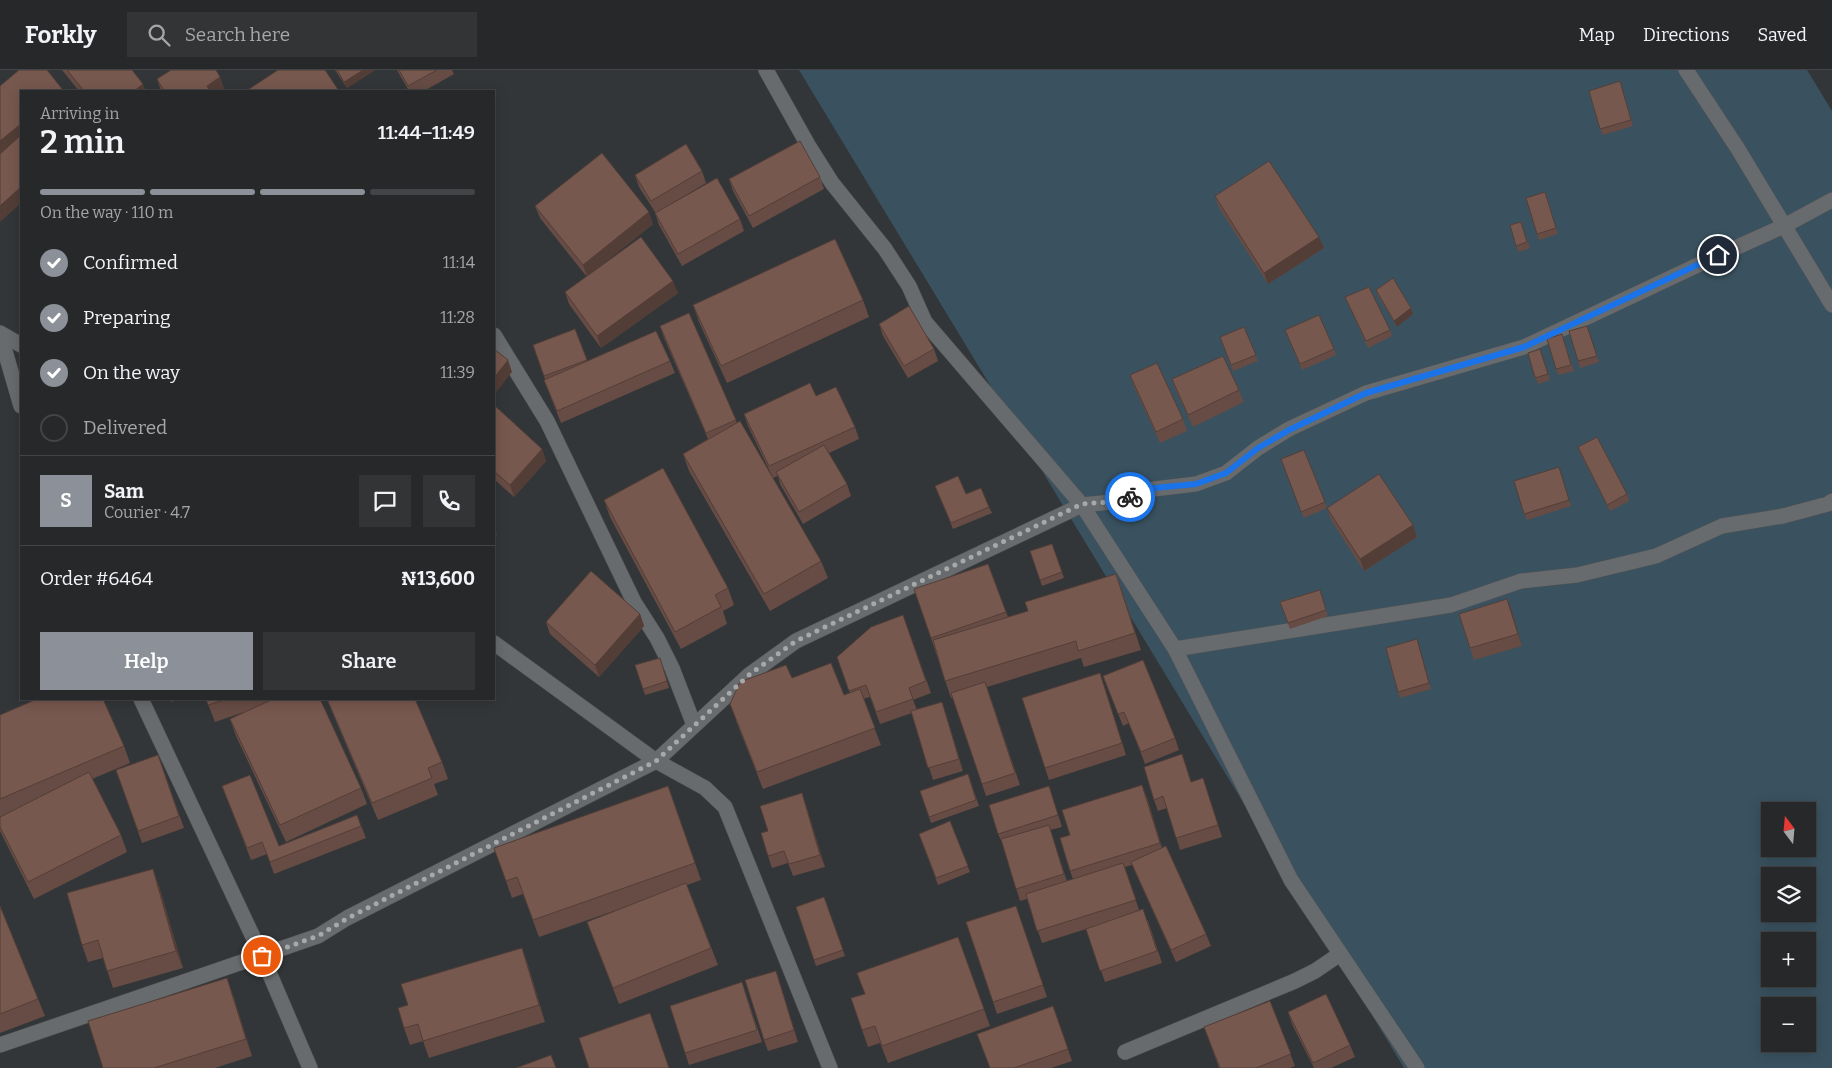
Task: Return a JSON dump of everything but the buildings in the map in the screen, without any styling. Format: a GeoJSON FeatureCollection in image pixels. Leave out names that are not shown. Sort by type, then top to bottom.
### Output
{"type":"FeatureCollection","features":[{"type":"Feature","properties":{"kind":"street"},"geometry":{"type":"LineString","coordinates":[[766,70],[808,145],[832,183],[885,250],[909,286],[925,322],[1082,504],[1175,649],[1291,880],[1417,1068]]}},
{"type":"Feature","properties":{"kind":"street"},"geometry":{"type":"LineString","coordinates":[[1686,70],[1738,148],[1832,305]]}},
{"type":"Feature","properties":{"kind":"street"},"geometry":{"type":"LineString","coordinates":[[0,1045],[318,936],[348,918],[656,761],[750,674],[796,641],[1082,504],[1121,501],[1154,488],[1196,484],[1226,473],[1258,448],[1289,430],[1366,393],[1524,347],[1784,226],[1832,200]]}},
{"type":"Feature","properties":{"kind":"street"},"geometry":{"type":"LineString","coordinates":[[0,334],[20,344]]}},
{"type":"Feature","properties":{"kind":"street"},"geometry":{"type":"LineString","coordinates":[[0,334],[20,403]]}},
{"type":"Feature","properties":{"kind":"street"},"geometry":{"type":"LineString","coordinates":[[495,337],[547,421],[634,602],[657,638],[672,668],[694,725]]}},
{"type":"Feature","properties":{"kind":"street"},"geometry":{"type":"LineString","coordinates":[[1175,649],[1451,605],[1521,581],[1577,575],[1656,556],[1722,526],[1783,516],[1828,504],[1832,501]]}},
{"type":"Feature","properties":{"kind":"street"},"geometry":{"type":"LineString","coordinates":[[495,643],[656,761],[705,788],[725,807],[830,1068]]}},
{"type":"Feature","properties":{"kind":"street"},"geometry":{"type":"LineString","coordinates":[[141,700],[262,956],[310,1068]]}},
{"type":"Feature","properties":{"kind":"street"},"geometry":{"type":"LineString","coordinates":[[1125,1052],[1295,981],[1315,971],[1340,954]]}},
{"type":"Feature","properties":{"kind":"shaded area"},"geometry":{"type":"Polygon","coordinates":[[[799,70],[1807,70],[1832,111],[1832,1068],[1404,1068],[799,70]]]}},
{"type":"Feature","properties":{"kind":"way so far"},"geometry":{"type":"LineString","coordinates":[[262,956],[318,936],[348,918],[656,761],[750,674],[796,641],[1082,504],[1121,501],[1130,497]]}},
{"type":"Feature","properties":{"kind":"route"},"geometry":{"type":"LineString","coordinates":[[1130,497],[1154,488],[1196,484],[1226,473],[1258,448],[1289,430],[1366,393],[1524,347],[1718,255]]}}]}
